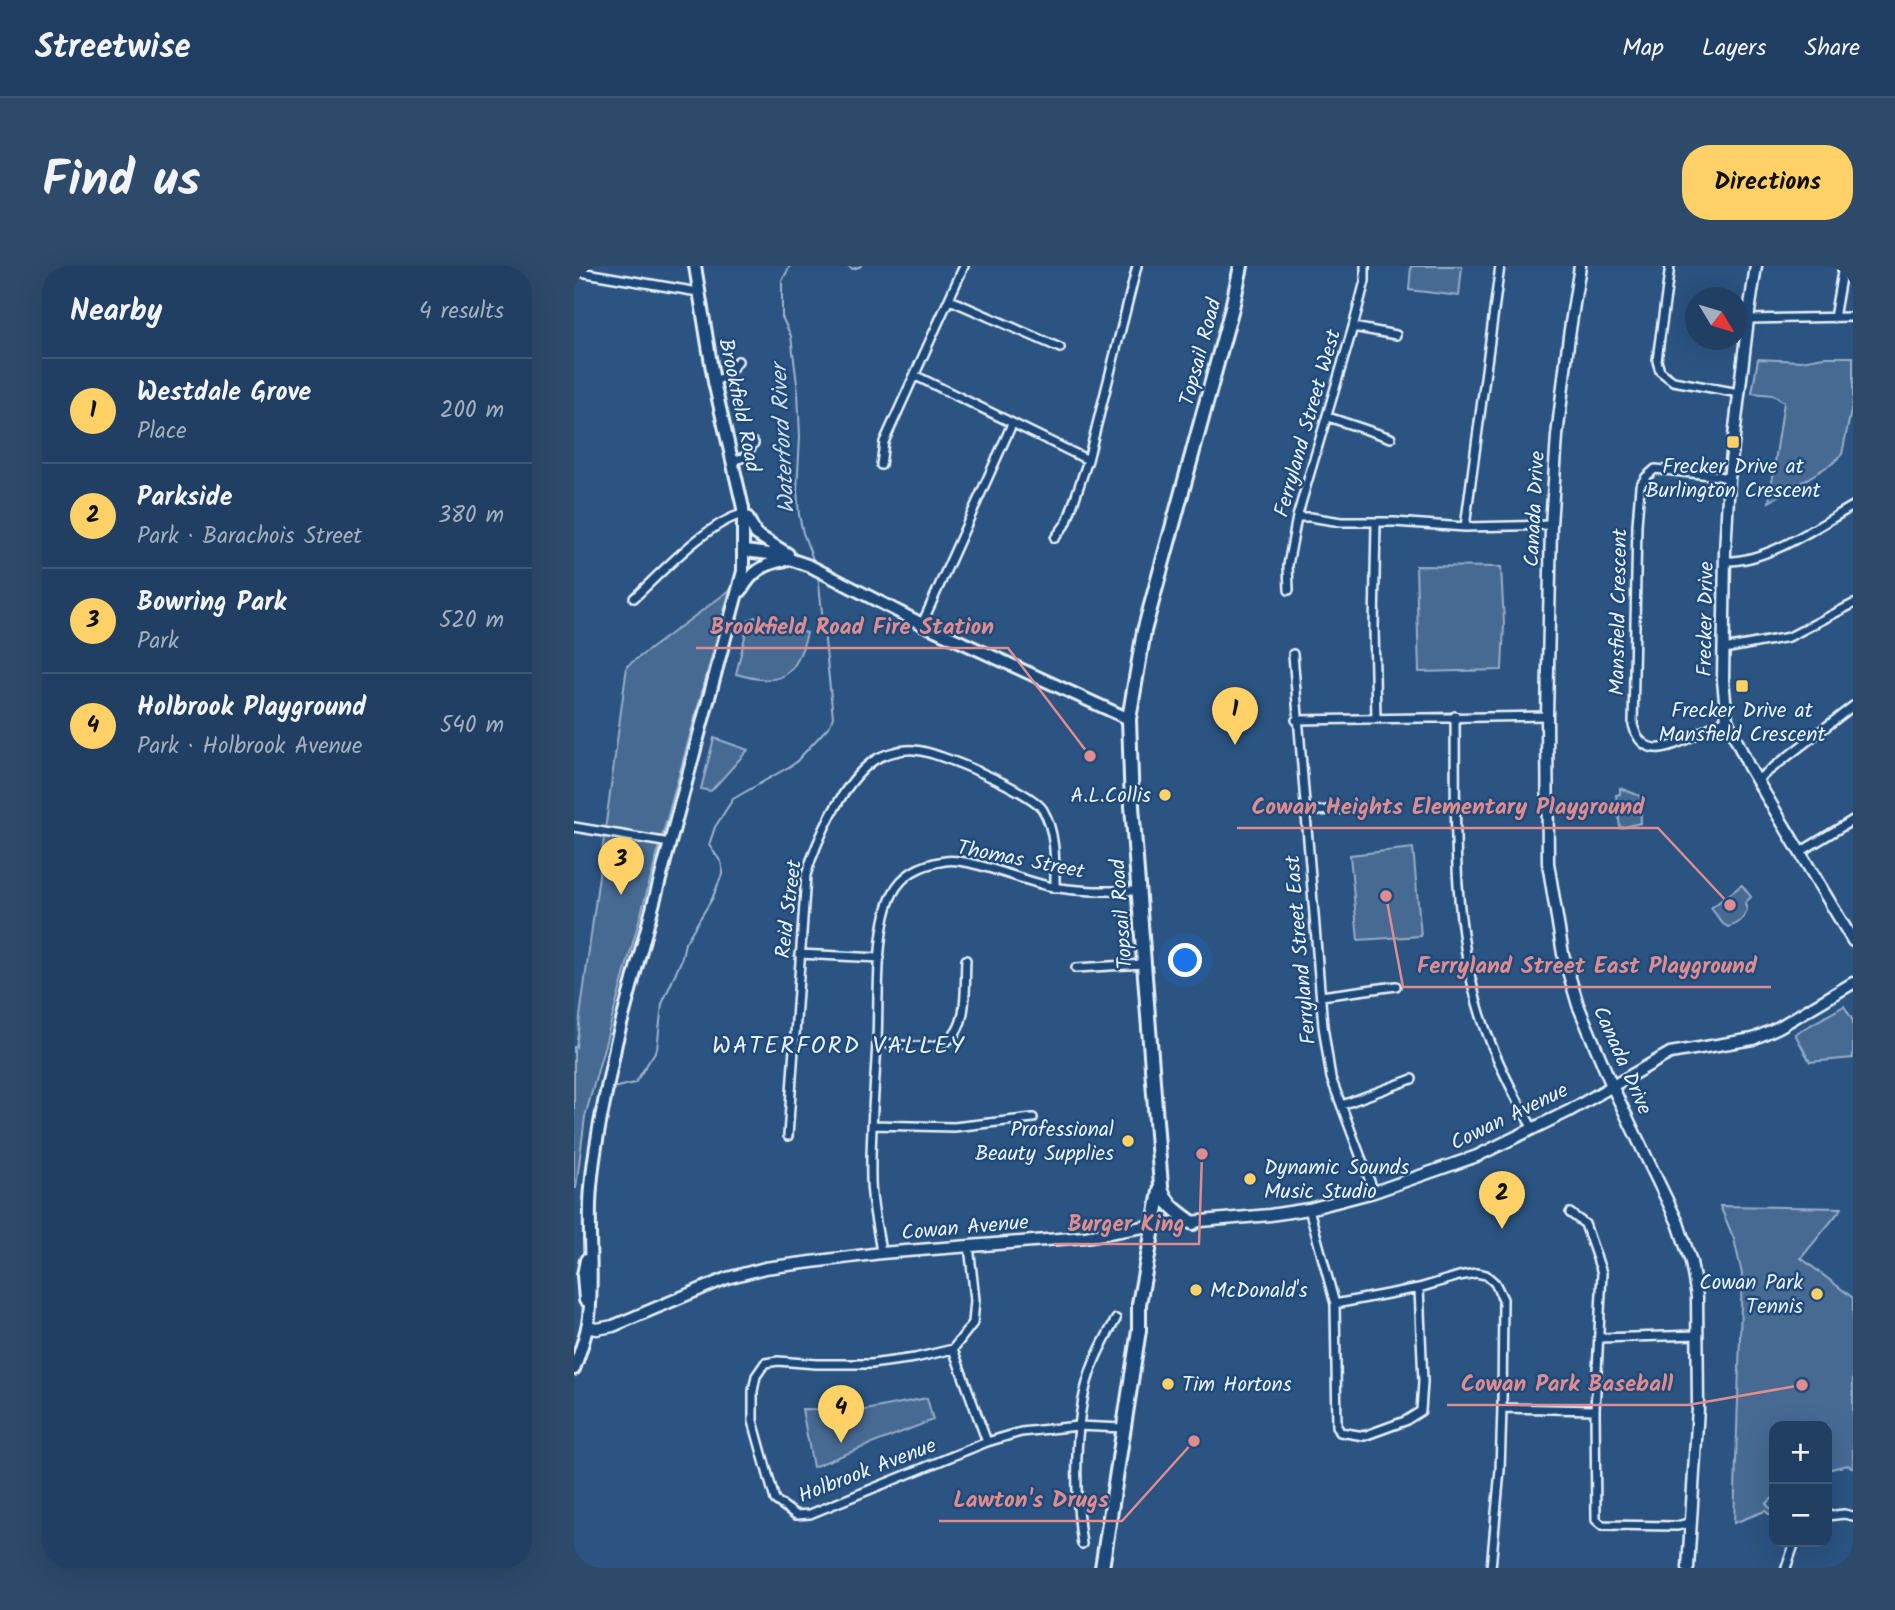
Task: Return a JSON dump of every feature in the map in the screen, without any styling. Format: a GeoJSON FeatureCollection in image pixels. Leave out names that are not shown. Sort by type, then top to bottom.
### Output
{"type":"FeatureCollection","features":[{"type":"Feature","properties":{"kind":"main road","name":"Brookfield Road"},"geometry":{"type":"LineString","coordinates":[[587,1327],[583,1275],[589,1251],[590,1188],[601,1107],[743,571],[743,511],[714,382],[695,266]]}},
{"type":"Feature","properties":{"kind":"main road","name":"Topsail Road"},"geometry":{"type":"LineString","coordinates":[[1102,1568],[1139,1330],[1139,1304],[1161,1186],[1138,891],[1129,719],[1144,631],[1229,321],[1241,266]]}},
{"type":"Feature","properties":{"kind":"main road"},"geometry":{"type":"LineString","coordinates":[[743,511],[754,532],[796,560]]}},
{"type":"Feature","properties":{"kind":"main road"},"geometry":{"type":"LineString","coordinates":[[744,551],[772,554],[810,566],[922,624],[1129,719]]}},
{"type":"Feature","properties":{"kind":"main road"},"geometry":{"type":"LineString","coordinates":[[737,598],[751,575],[761,567],[796,560]]}},
{"type":"Feature","properties":{"kind":"main road"},"geometry":{"type":"LineString","coordinates":[[1161,1186],[1163,1195],[1174,1209],[1193,1223]]}},
{"type":"Feature","properties":{"kind":"main road"},"geometry":{"type":"LineString","coordinates":[[574,1369],[587,1327]]}},
{"type":"Feature","properties":{"kind":"street"},"geometry":{"type":"LineString","coordinates":[[881,465],[884,442],[964,266]]}},
{"type":"Feature","properties":{"kind":"street"},"geometry":{"type":"LineString","coordinates":[[1055,538],[1068,522],[1087,460],[1137,266]]}},
{"type":"Feature","properties":{"kind":"street","name":"Ferryland Street West"},"geometry":{"type":"LineString","coordinates":[[1289,590],[1288,565],[1297,517],[1353,327],[1365,281],[1365,266]]}},
{"type":"Feature","properties":{"kind":"street"},"geometry":{"type":"LineString","coordinates":[[1465,527],[1500,266]]}},
{"type":"Feature","properties":{"kind":"street","name":"Canada Drive"},"geometry":{"type":"LineString","coordinates":[[1580,266],[1557,436],[1551,525],[1547,716],[1548,863],[1563,954],[1578,1005],[1612,1086],[1678,1223],[1691,1262],[1697,1297],[1698,1408],[1688,1568]]}},
{"type":"Feature","properties":{"kind":"street"},"geometry":{"type":"LineString","coordinates":[[1670,266],[1657,361],[1660,371],[1673,381],[1739,393]]}},
{"type":"Feature","properties":{"kind":"street","name":"Frecker Drive"},"geometry":{"type":"LineString","coordinates":[[1748,319],[1756,266]]}},
{"type":"Feature","properties":{"kind":"street"},"geometry":{"type":"LineString","coordinates":[[1834,318],[1843,266]]}},
{"type":"Feature","properties":{"kind":"street"},"geometry":{"type":"LineString","coordinates":[[574,271],[698,292]]}},
{"type":"Feature","properties":{"kind":"street"},"geometry":{"type":"LineString","coordinates":[[950,300],[1060,348]]}},
{"type":"Feature","properties":{"kind":"street"},"geometry":{"type":"LineString","coordinates":[[1748,319],[1853,317]]}},
{"type":"Feature","properties":{"kind":"street"},"geometry":{"type":"LineString","coordinates":[[1353,327],[1396,335]]}},
{"type":"Feature","properties":{"kind":"street","name":"Frecker Drive"},"geometry":{"type":"LineString","coordinates":[[1744,350],[1729,479],[1725,561],[1723,680],[1727,720],[1757,780],[1853,941]]}},
{"type":"Feature","properties":{"kind":"street"},"geometry":{"type":"LineString","coordinates":[[714,382],[727,375],[737,361]]}},
{"type":"Feature","properties":{"kind":"street"},"geometry":{"type":"LineString","coordinates":[[916,376],[1087,460]]}},
{"type":"Feature","properties":{"kind":"street"},"geometry":{"type":"LineString","coordinates":[[1328,417],[1391,438]]}},
{"type":"Feature","properties":{"kind":"street"},"geometry":{"type":"LineString","coordinates":[[922,624],[1012,424]]}},
{"type":"Feature","properties":{"kind":"street"},"geometry":{"type":"LineString","coordinates":[[732,461],[746,457],[754,443]]}},
{"type":"Feature","properties":{"kind":"street","name":"Mansfield Crescent"},"geometry":{"type":"LineString","coordinates":[[1727,720],[1673,746],[1655,748],[1643,744],[1636,736],[1633,724],[1640,486],[1655,469],[1729,479]]}},
{"type":"Feature","properties":{"kind":"street"},"geometry":{"type":"LineString","coordinates":[[1725,561],[1749,559],[1853,506]]}},
{"type":"Feature","properties":{"kind":"street"},"geometry":{"type":"LineString","coordinates":[[634,598],[695,543],[729,517],[743,511]]}},
{"type":"Feature","properties":{"kind":"street"},"geometry":{"type":"LineString","coordinates":[[1297,517],[1465,527],[1551,525]]}},
{"type":"Feature","properties":{"kind":"street"},"geometry":{"type":"LineString","coordinates":[[1376,523],[1376,719]]}},
{"type":"Feature","properties":{"kind":"street"},"geometry":{"type":"LineString","coordinates":[[1724,649],[1789,637],[1853,604]]}},
{"type":"Feature","properties":{"kind":"street","name":"Ferryland Street East"},"geometry":{"type":"LineString","coordinates":[[1293,654],[1323,1026],[1331,1077],[1374,1192]]}},
{"type":"Feature","properties":{"kind":"street"},"geometry":{"type":"LineString","coordinates":[[1757,780],[1853,706]]}},
{"type":"Feature","properties":{"kind":"street"},"geometry":{"type":"LineString","coordinates":[[1455,716],[1455,835],[1464,938],[1478,1004],[1501,1066],[1533,1129]]}},
{"type":"Feature","properties":{"kind":"street"},"geometry":{"type":"LineString","coordinates":[[1297,720],[1547,716]]}},
{"type":"Feature","properties":{"kind":"street","name":"Reid Street"},"geometry":{"type":"LineString","coordinates":[[788,1136],[806,875],[815,846],[834,810],[857,776],[874,760],[914,749],[938,755],[1025,793],[1042,807],[1052,831],[1055,888]]}},
{"type":"Feature","properties":{"kind":"street"},"geometry":{"type":"LineString","coordinates":[[1305,812],[1366,807]]}},
{"type":"Feature","properties":{"kind":"street"},"geometry":{"type":"LineString","coordinates":[[1800,852],[1853,820]]}},
{"type":"Feature","properties":{"kind":"street"},"geometry":{"type":"LineString","coordinates":[[574,827],[670,843]]}},
{"type":"Feature","properties":{"kind":"street","name":"Thomas Street"},"geometry":{"type":"LineString","coordinates":[[881,1253],[870,1182],[872,1125],[880,958],[886,908],[894,891],[904,878],[918,869],[948,860],[968,862],[1014,878],[1055,888],[1138,891]]}},
{"type":"Feature","properties":{"kind":"street"},"geometry":{"type":"LineString","coordinates":[[799,954],[880,958]]}},
{"type":"Feature","properties":{"kind":"street"},"geometry":{"type":"LineString","coordinates":[[877,1042],[934,1046],[948,1041],[959,1030],[963,1015],[966,960]]}},
{"type":"Feature","properties":{"kind":"street"},"geometry":{"type":"LineString","coordinates":[[1076,968],[1144,964]]}},
{"type":"Feature","properties":{"kind":"street","name":"Cowan Avenue"},"geometry":{"type":"LineString","coordinates":[[587,1327],[597,1329],[612,1326],[745,1273],[765,1268],[881,1253],[1085,1237],[1155,1225],[1310,1209],[1374,1192],[1476,1156],[1533,1129],[1670,1053],[1754,1039],[1853,983]]}},
{"type":"Feature","properties":{"kind":"street"},"geometry":{"type":"LineString","coordinates":[[1321,996],[1396,986]]}},
{"type":"Feature","properties":{"kind":"street"},"geometry":{"type":"LineString","coordinates":[[1342,1105],[1412,1079]]}},
{"type":"Feature","properties":{"kind":"street"},"geometry":{"type":"LineString","coordinates":[[872,1125],[954,1127],[1033,1118]]}},
{"type":"Feature","properties":{"kind":"street"},"geometry":{"type":"LineString","coordinates":[[1310,1209],[1335,1304],[1337,1426],[1340,1432],[1364,1436],[1405,1421],[1422,1411],[1419,1288]]}},
{"type":"Feature","properties":{"kind":"street"},"geometry":{"type":"LineString","coordinates":[[1570,1213],[1585,1224],[1602,1273],[1595,1410],[1596,1520],[1602,1525],[1677,1526],[1692,1522]]}},
{"type":"Feature","properties":{"kind":"street"},"geometry":{"type":"LineString","coordinates":[[969,1245],[975,1300],[973,1323],[953,1349],[987,1442]]}},
{"type":"Feature","properties":{"kind":"street"},"geometry":{"type":"LineString","coordinates":[[1335,1304],[1419,1288],[1476,1273],[1486,1275],[1495,1283],[1503,1299],[1502,1408],[1500,1470],[1491,1568]]}},
{"type":"Feature","properties":{"kind":"street"},"geometry":{"type":"LineString","coordinates":[[1082,1544],[1079,1525],[1078,1426],[1093,1364],[1116,1319]]}},
{"type":"Feature","properties":{"kind":"street"},"geometry":{"type":"LineString","coordinates":[[1599,1338],[1698,1335]]}},
{"type":"Feature","properties":{"kind":"street","name":"Holbrook Avenue"},"geometry":{"type":"LineString","coordinates":[[953,1349],[871,1364],[778,1361],[765,1363],[756,1376],[753,1421],[775,1500],[796,1515],[810,1514],[987,1442],[1021,1432],[1078,1426],[1123,1428]]}},
{"type":"Feature","properties":{"kind":"street"},"geometry":{"type":"LineString","coordinates":[[1502,1408],[1595,1410]]}},
{"type":"Feature","properties":{"kind":"street"},"geometry":{"type":"LineString","coordinates":[[1832,1515],[1853,1516]]}},
{"type":"Feature","properties":{"kind":"street"},"geometry":{"type":"LineString","coordinates":[[1786,1568],[1792,1547]]}},
{"type":"Feature","properties":{"kind":"shaded area"},"geometry":{"type":"Polygon","coordinates":[[[1411,266],[1462,266],[1459,296],[1409,290],[1411,266]]]}},
{"type":"Feature","properties":{"kind":"shaded area"},"geometry":{"type":"Polygon","coordinates":[[[1824,357],[1853,357],[1853,401],[1842,454],[1833,463],[1769,502],[1784,402],[1773,395],[1752,393],[1758,359],[1801,361],[1824,357]]]}},
{"type":"Feature","properties":{"kind":"shaded area"},"geometry":{"type":"Polygon","coordinates":[[[1416,566],[1501,567],[1504,624],[1502,670],[1419,672],[1416,566]]]}},
{"type":"Feature","properties":{"kind":"shaded area"},"geometry":{"type":"Polygon","coordinates":[[[730,590],[585,1117],[574,1188],[574,1047],[627,666],[730,590]]]}},
{"type":"Feature","properties":{"kind":"shaded area"},"geometry":{"type":"Polygon","coordinates":[[[755,617],[807,633],[791,669],[776,679],[736,674],[749,620],[755,617]]]}},
{"type":"Feature","properties":{"kind":"shaded area"},"geometry":{"type":"Polygon","coordinates":[[[714,738],[748,750],[711,791],[701,789],[714,738]]]}},
{"type":"Feature","properties":{"kind":"shaded area"},"geometry":{"type":"Polygon","coordinates":[[[1620,788],[1640,796],[1641,823],[1620,828],[1616,795],[1620,794],[1620,788]]]}},
{"type":"Feature","properties":{"kind":"shaded area"},"geometry":{"type":"Polygon","coordinates":[[[1413,848],[1421,936],[1358,940],[1350,855],[1413,848]]]}},
{"type":"Feature","properties":{"kind":"shaded area"},"geometry":{"type":"Polygon","coordinates":[[[1742,885],[1751,897],[1745,903],[1747,910],[1740,921],[1728,927],[1711,908],[1742,885]]]}},
{"type":"Feature","properties":{"kind":"shaded area"},"geometry":{"type":"Polygon","coordinates":[[[1844,1006],[1853,1021],[1853,1058],[1810,1062],[1795,1034],[1844,1006]]]}},
{"type":"Feature","properties":{"kind":"shaded area"},"geometry":{"type":"Polygon","coordinates":[[[1720,1206],[1842,1208],[1801,1258],[1853,1298],[1853,1468],[1848,1465],[1832,1469],[1832,1421],[1769,1421],[1769,1501],[1766,1504],[1769,1514],[1765,1511],[1734,1523],[1742,1274],[1734,1239],[1720,1206]]]}},
{"type":"Feature","properties":{"kind":"shaded area"},"geometry":{"type":"Polygon","coordinates":[[[927,1398],[933,1420],[813,1467],[802,1409],[865,1410],[927,1398]]]}},
{"type":"Feature","properties":{"kind":"waterway","name":"Waterford River"},"geometry":{"type":"LineString","coordinates":[[790,266],[782,281],[782,317],[791,336],[798,392],[799,515],[814,562]]}},
{"type":"Feature","properties":{"kind":"waterway","name":"Waterford River"},"geometry":{"type":"LineString","coordinates":[[848,266],[853,269],[861,266]]}},
{"type":"Feature","properties":{"kind":"waterway","name":"Waterford River"},"geometry":{"type":"LineString","coordinates":[[613,1088],[635,1083],[657,1049],[662,1004],[681,961],[685,943],[712,899],[723,872],[721,862],[709,845],[715,827],[733,799],[794,764],[830,725],[833,717],[818,574]]}},
{"type":"Feature","properties":{"kind":"place","name":"Frecker Drive at Burlington Crescent"},"geometry":{"type":"Point","coordinates":[1733,442]}},
{"type":"Feature","properties":{"kind":"place","name":"Frecker Drive at Mansfield Crescent"},"geometry":{"type":"Point","coordinates":[1742,686]}},
{"type":"Feature","properties":{"kind":"place","name":"Westdale Grove"},"geometry":{"type":"Point","coordinates":[1235,745]}},
{"type":"Feature","properties":{"kind":"place","name":"Brookfield Road Fire Station"},"geometry":{"type":"Point","coordinates":[1090,756]}},
{"type":"Feature","properties":{"kind":"place","name":"A.L.Collis"},"geometry":{"type":"Point","coordinates":[1165,795]}},
{"type":"Feature","properties":{"kind":"place","name":"Bowring Park"},"geometry":{"type":"Point","coordinates":[621,895]}},
{"type":"Feature","properties":{"kind":"place","name":"Ferryland Street East Playground"},"geometry":{"type":"Point","coordinates":[1386,896]}},
{"type":"Feature","properties":{"kind":"place","name":"Cowan Heights Elementary Playground"},"geometry":{"type":"Point","coordinates":[1730,905]}},
{"type":"Feature","properties":{"kind":"place","name":"Professional Beauty Supplies"},"geometry":{"type":"Point","coordinates":[1128,1141]}},
{"type":"Feature","properties":{"kind":"place","name":"Burger King"},"geometry":{"type":"Point","coordinates":[1202,1154]}},
{"type":"Feature","properties":{"kind":"place","name":"Dynamic Sounds Music Studio"},"geometry":{"type":"Point","coordinates":[1250,1179]}},
{"type":"Feature","properties":{"kind":"place","name":"Parkside"},"geometry":{"type":"Point","coordinates":[1502,1229]}},
{"type":"Feature","properties":{"kind":"place","name":"McDonald's"},"geometry":{"type":"Point","coordinates":[1196,1290]}},
{"type":"Feature","properties":{"kind":"place","name":"Cowan Park Tennis"},"geometry":{"type":"Point","coordinates":[1817,1294]}},
{"type":"Feature","properties":{"kind":"place","name":"Tim Hortons"},"geometry":{"type":"Point","coordinates":[1168,1384]}},
{"type":"Feature","properties":{"kind":"place","name":"Cowan Park Baseball"},"geometry":{"type":"Point","coordinates":[1802,1385]}},
{"type":"Feature","properties":{"kind":"place","name":"Lawton's Drugs"},"geometry":{"type":"Point","coordinates":[1194,1441]}},
{"type":"Feature","properties":{"kind":"place","name":"Holbrook Playground"},"geometry":{"type":"Point","coordinates":[841,1443]}},
{"type":"Feature","properties":{"kind":"district","name":"WATERFORD VALLEY"},"geometry":{"type":"Point","coordinates":[839,1045]}}]}
